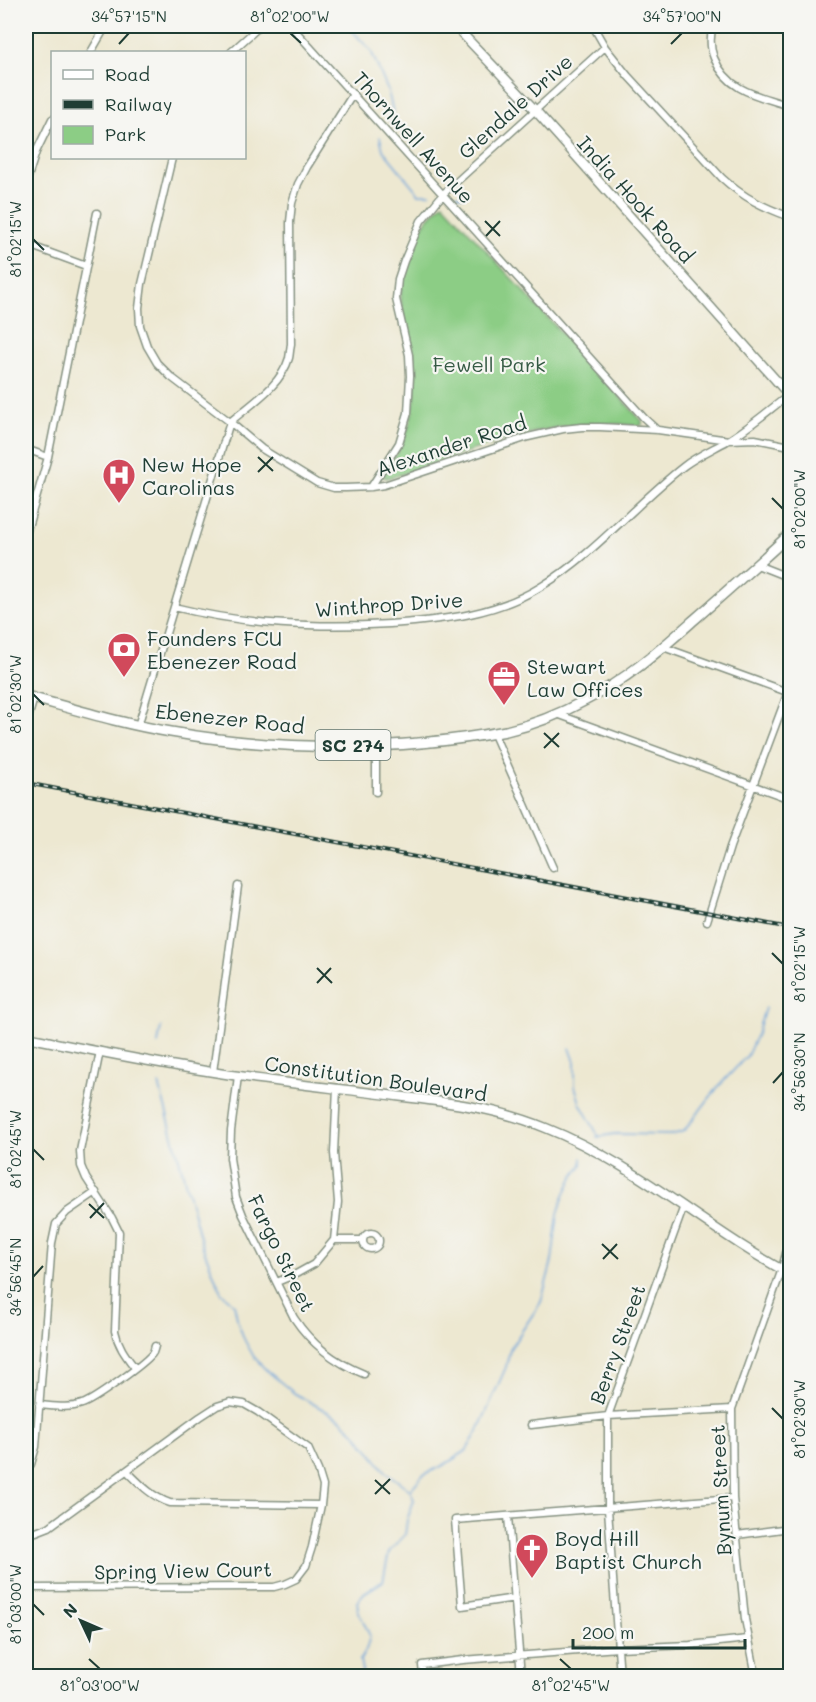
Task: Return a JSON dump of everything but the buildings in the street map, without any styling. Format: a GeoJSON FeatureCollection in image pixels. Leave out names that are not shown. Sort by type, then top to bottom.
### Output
{"type":"FeatureCollection","features":[{"type":"Feature","properties":{"kind":"main road","name":"SC 274"},"geometry":{"type":"LineString","coordinates":[[663,647],[790,534]]}},
{"type":"Feature","properties":{"kind":"main road","name":"Ebenezer Road"},"geometry":{"type":"LineString","coordinates":[[30,697],[138,726],[238,741],[306,746],[376,745],[442,740],[507,730],[536,722],[586,701],[633,673],[663,647]]}},
{"type":"Feature","properties":{"kind":"street"},"geometry":{"type":"LineString","coordinates":[[92,51],[106,26]]}},
{"type":"Feature","properties":{"kind":"street"},"geometry":{"type":"LineString","coordinates":[[232,51],[260,26]]}},
{"type":"Feature","properties":{"kind":"street","name":"Thornwell Avenue"},"geometry":{"type":"LineString","coordinates":[[291,26],[644,418],[658,430]]}},
{"type":"Feature","properties":{"kind":"street","name":"India Hook Road"},"geometry":{"type":"LineString","coordinates":[[455,26],[535,110],[790,395]]}},
{"type":"Feature","properties":{"kind":"street"},"geometry":{"type":"LineString","coordinates":[[464,35],[473,26]]}},
{"type":"Feature","properties":{"kind":"street"},"geometry":{"type":"LineString","coordinates":[[593,26],[628,76],[736,191],[752,201],[790,217]]}},
{"type":"Feature","properties":{"kind":"street"},"geometry":{"type":"LineString","coordinates":[[713,26],[711,52],[718,70],[731,84],[749,93],[790,106]]}},
{"type":"Feature","properties":{"kind":"street","name":"Glendale Drive"},"geometry":{"type":"LineString","coordinates":[[371,487],[399,443],[408,413],[409,355],[396,299],[398,279],[421,221],[443,194],[605,46]]}},
{"type":"Feature","properties":{"kind":"street"},"geometry":{"type":"LineString","coordinates":[[138,726],[230,422],[269,388],[282,373],[289,358],[292,203],[307,167],[353,94]]}},
{"type":"Feature","properties":{"kind":"street"},"geometry":{"type":"LineString","coordinates":[[26,183],[36,152],[51,121]]}},
{"type":"Feature","properties":{"kind":"street","name":"Alexander Road"},"geometry":{"type":"LineString","coordinates":[[172,159],[142,284],[139,308],[140,326],[147,346],[157,363],[171,377],[262,449],[317,483],[333,488],[384,485],[545,432],[582,427],[658,430],[729,440],[755,439],[790,446]]}},
{"type":"Feature","properties":{"kind":"street"},"geometry":{"type":"LineString","coordinates":[[26,534],[48,457],[97,213]]}},
{"type":"Feature","properties":{"kind":"street"},"geometry":{"type":"LineString","coordinates":[[26,244],[86,266]]}},
{"type":"Feature","properties":{"kind":"street","name":"Winthrop Drive"},"geometry":{"type":"LineString","coordinates":[[174,608],[236,620],[321,627],[443,620],[484,611],[523,596],[555,577],[597,544],[686,465],[729,440],[790,395]]}},
{"type":"Feature","properties":{"kind":"street"},"geometry":{"type":"LineString","coordinates":[[26,449],[48,457]]}},
{"type":"Feature","properties":{"kind":"street"},"geometry":{"type":"LineString","coordinates":[[756,565],[790,578]]}},
{"type":"Feature","properties":{"kind":"street"},"geometry":{"type":"LineString","coordinates":[[663,647],[789,692],[732,843],[707,921]]}},
{"type":"Feature","properties":{"kind":"street"},"geometry":{"type":"LineString","coordinates":[[26,725],[30,697]]}},
{"type":"Feature","properties":{"kind":"street"},"geometry":{"type":"LineString","coordinates":[[555,714],[790,799]]}},
{"type":"Feature","properties":{"kind":"street"},"geometry":{"type":"LineString","coordinates":[[493,732],[553,868]]}},
{"type":"Feature","properties":{"kind":"street"},"geometry":{"type":"LineString","coordinates":[[376,745],[376,792]]}},
{"type":"Feature","properties":{"kind":"street"},"geometry":{"type":"LineString","coordinates":[[213,1072],[238,886]]}},
{"type":"Feature","properties":{"kind":"street","name":"Constitution Boulevard"},"geometry":{"type":"LineString","coordinates":[[26,1037],[238,1076],[443,1101],[524,1119],[585,1145],[790,1274]]}},
{"type":"Feature","properties":{"kind":"street"},"geometry":{"type":"LineString","coordinates":[[100,1051],[80,1151],[81,1166],[119,1233],[115,1331],[122,1351],[135,1368]]}},
{"type":"Feature","properties":{"kind":"street","name":"Fargo Street"},"geometry":{"type":"LineString","coordinates":[[238,1076],[230,1158],[236,1197],[243,1215],[294,1318],[304,1333],[339,1363],[364,1374]]}},
{"type":"Feature","properties":{"kind":"street"},"geometry":{"type":"LineString","coordinates":[[277,1282],[296,1275],[314,1264],[334,1240],[338,1202],[334,1153],[337,1088]]}},
{"type":"Feature","properties":{"kind":"street"},"geometry":{"type":"LineString","coordinates":[[26,1472],[36,1447],[52,1243],[56,1224],[67,1212],[96,1192]]}},
{"type":"Feature","properties":{"kind":"street","name":"Berry Street"},"geometry":{"type":"LineString","coordinates":[[620,1677],[608,1509],[608,1416],[684,1206]]}},
{"type":"Feature","properties":{"kind":"street","name":"Bynum Street"},"geometry":{"type":"LineString","coordinates":[[756,1677],[742,1599],[733,1498],[732,1409],[782,1269],[790,1237]]}},
{"type":"Feature","properties":{"kind":"street"},"geometry":{"type":"LineString","coordinates":[[334,1240],[362,1240]]}},
{"type":"Feature","properties":{"kind":"street"},"geometry":{"type":"LineString","coordinates":[[39,1405],[66,1407],[83,1404],[135,1368],[153,1353],[155,1346]]}},
{"type":"Feature","properties":{"kind":"street","name":"Spring View Court"},"geometry":{"type":"LineString","coordinates":[[26,1533],[49,1527],[217,1406],[230,1402],[244,1404],[258,1412],[308,1448],[323,1486],[321,1505],[306,1566],[296,1579],[285,1584],[274,1587],[26,1588]]}},
{"type":"Feature","properties":{"kind":"street"},"geometry":{"type":"LineString","coordinates":[[531,1425],[608,1416],[732,1409]]}},
{"type":"Feature","properties":{"kind":"street"},"geometry":{"type":"LineString","coordinates":[[127,1471],[149,1492],[170,1503],[321,1505]]}},
{"type":"Feature","properties":{"kind":"street"},"geometry":{"type":"LineString","coordinates":[[514,1598],[462,1606],[455,1520],[733,1498]]}},
{"type":"Feature","properties":{"kind":"street"},"geometry":{"type":"LineString","coordinates":[[508,1516],[521,1677]]}},
{"type":"Feature","properties":{"kind":"street"},"geometry":{"type":"LineString","coordinates":[[737,1534],[790,1528]]}},
{"type":"Feature","properties":{"kind":"street"},"geometry":{"type":"LineString","coordinates":[[26,1580],[26,1588]]}},
{"type":"Feature","properties":{"kind":"street"},"geometry":{"type":"LineString","coordinates":[[423,1677],[422,1665],[462,1660],[748,1639]]}},
{"type":"Feature","properties":{"kind":"green space","name":"Fewell Park"},"geometry":{"type":"Polygon","coordinates":[[[443,203],[642,421],[642,425],[586,424],[538,431],[385,478],[383,475],[401,447],[412,417],[416,385],[413,352],[401,300],[403,277],[420,231],[428,218],[443,203]]]}},
{"type":"Feature","properties":{"kind":"waterway"},"geometry":{"type":"LineString","coordinates":[[348,26],[371,51],[388,91],[393,112],[389,121]]}},
{"type":"Feature","properties":{"kind":"waterway"},"geometry":{"type":"LineString","coordinates":[[380,137],[383,150],[419,194],[430,194]]}},
{"type":"Feature","properties":{"kind":"waterway"},"geometry":{"type":"LineString","coordinates":[[456,195],[463,197]]}},
{"type":"Feature","properties":{"kind":"waterway"},"geometry":{"type":"LineString","coordinates":[[597,1137],[615,1134],[672,1135],[684,1131],[718,1087],[747,1056],[765,1008]]}},
{"type":"Feature","properties":{"kind":"waterway"},"geometry":{"type":"LineString","coordinates":[[158,1044],[161,1027]]}},
{"type":"Feature","properties":{"kind":"waterway"},"geometry":{"type":"LineString","coordinates":[[570,1048],[575,1062],[575,1086],[580,1103],[599,1137]]}},
{"type":"Feature","properties":{"kind":"waterway"},"geometry":{"type":"LineString","coordinates":[[159,1084],[202,1245],[221,1292],[234,1304],[238,1323],[254,1357],[294,1393],[340,1419],[356,1434],[387,1473],[410,1490],[414,1500],[405,1535],[389,1552],[383,1581],[364,1593],[357,1602],[370,1636],[360,1660],[363,1676]]}},
{"type":"Feature","properties":{"kind":"waterway"},"geometry":{"type":"LineString","coordinates":[[410,1490],[423,1475],[466,1451],[477,1433],[506,1367],[510,1349],[541,1302],[552,1261],[558,1214],[564,1195],[582,1165],[582,1158]]}},
{"type":"Feature","properties":{"kind":"railway"},"geometry":{"type":"LineString","coordinates":[[26,783],[790,928]]}},
{"type":"Feature","properties":{"kind":"place","name":"New Hope Carolinas"},"geometry":{"type":"Point","coordinates":[119,504]}},
{"type":"Feature","properties":{"kind":"place","name":"Founders FCU Ebenezer Road"},"geometry":{"type":"Point","coordinates":[124,678]}},
{"type":"Feature","properties":{"kind":"place","name":"Stewart Law Offices"},"geometry":{"type":"Point","coordinates":[504,706]}},
{"type":"Feature","properties":{"kind":"place","name":"Boyd Hill Baptist Church"},"geometry":{"type":"Point","coordinates":[532,1579]}}]}
